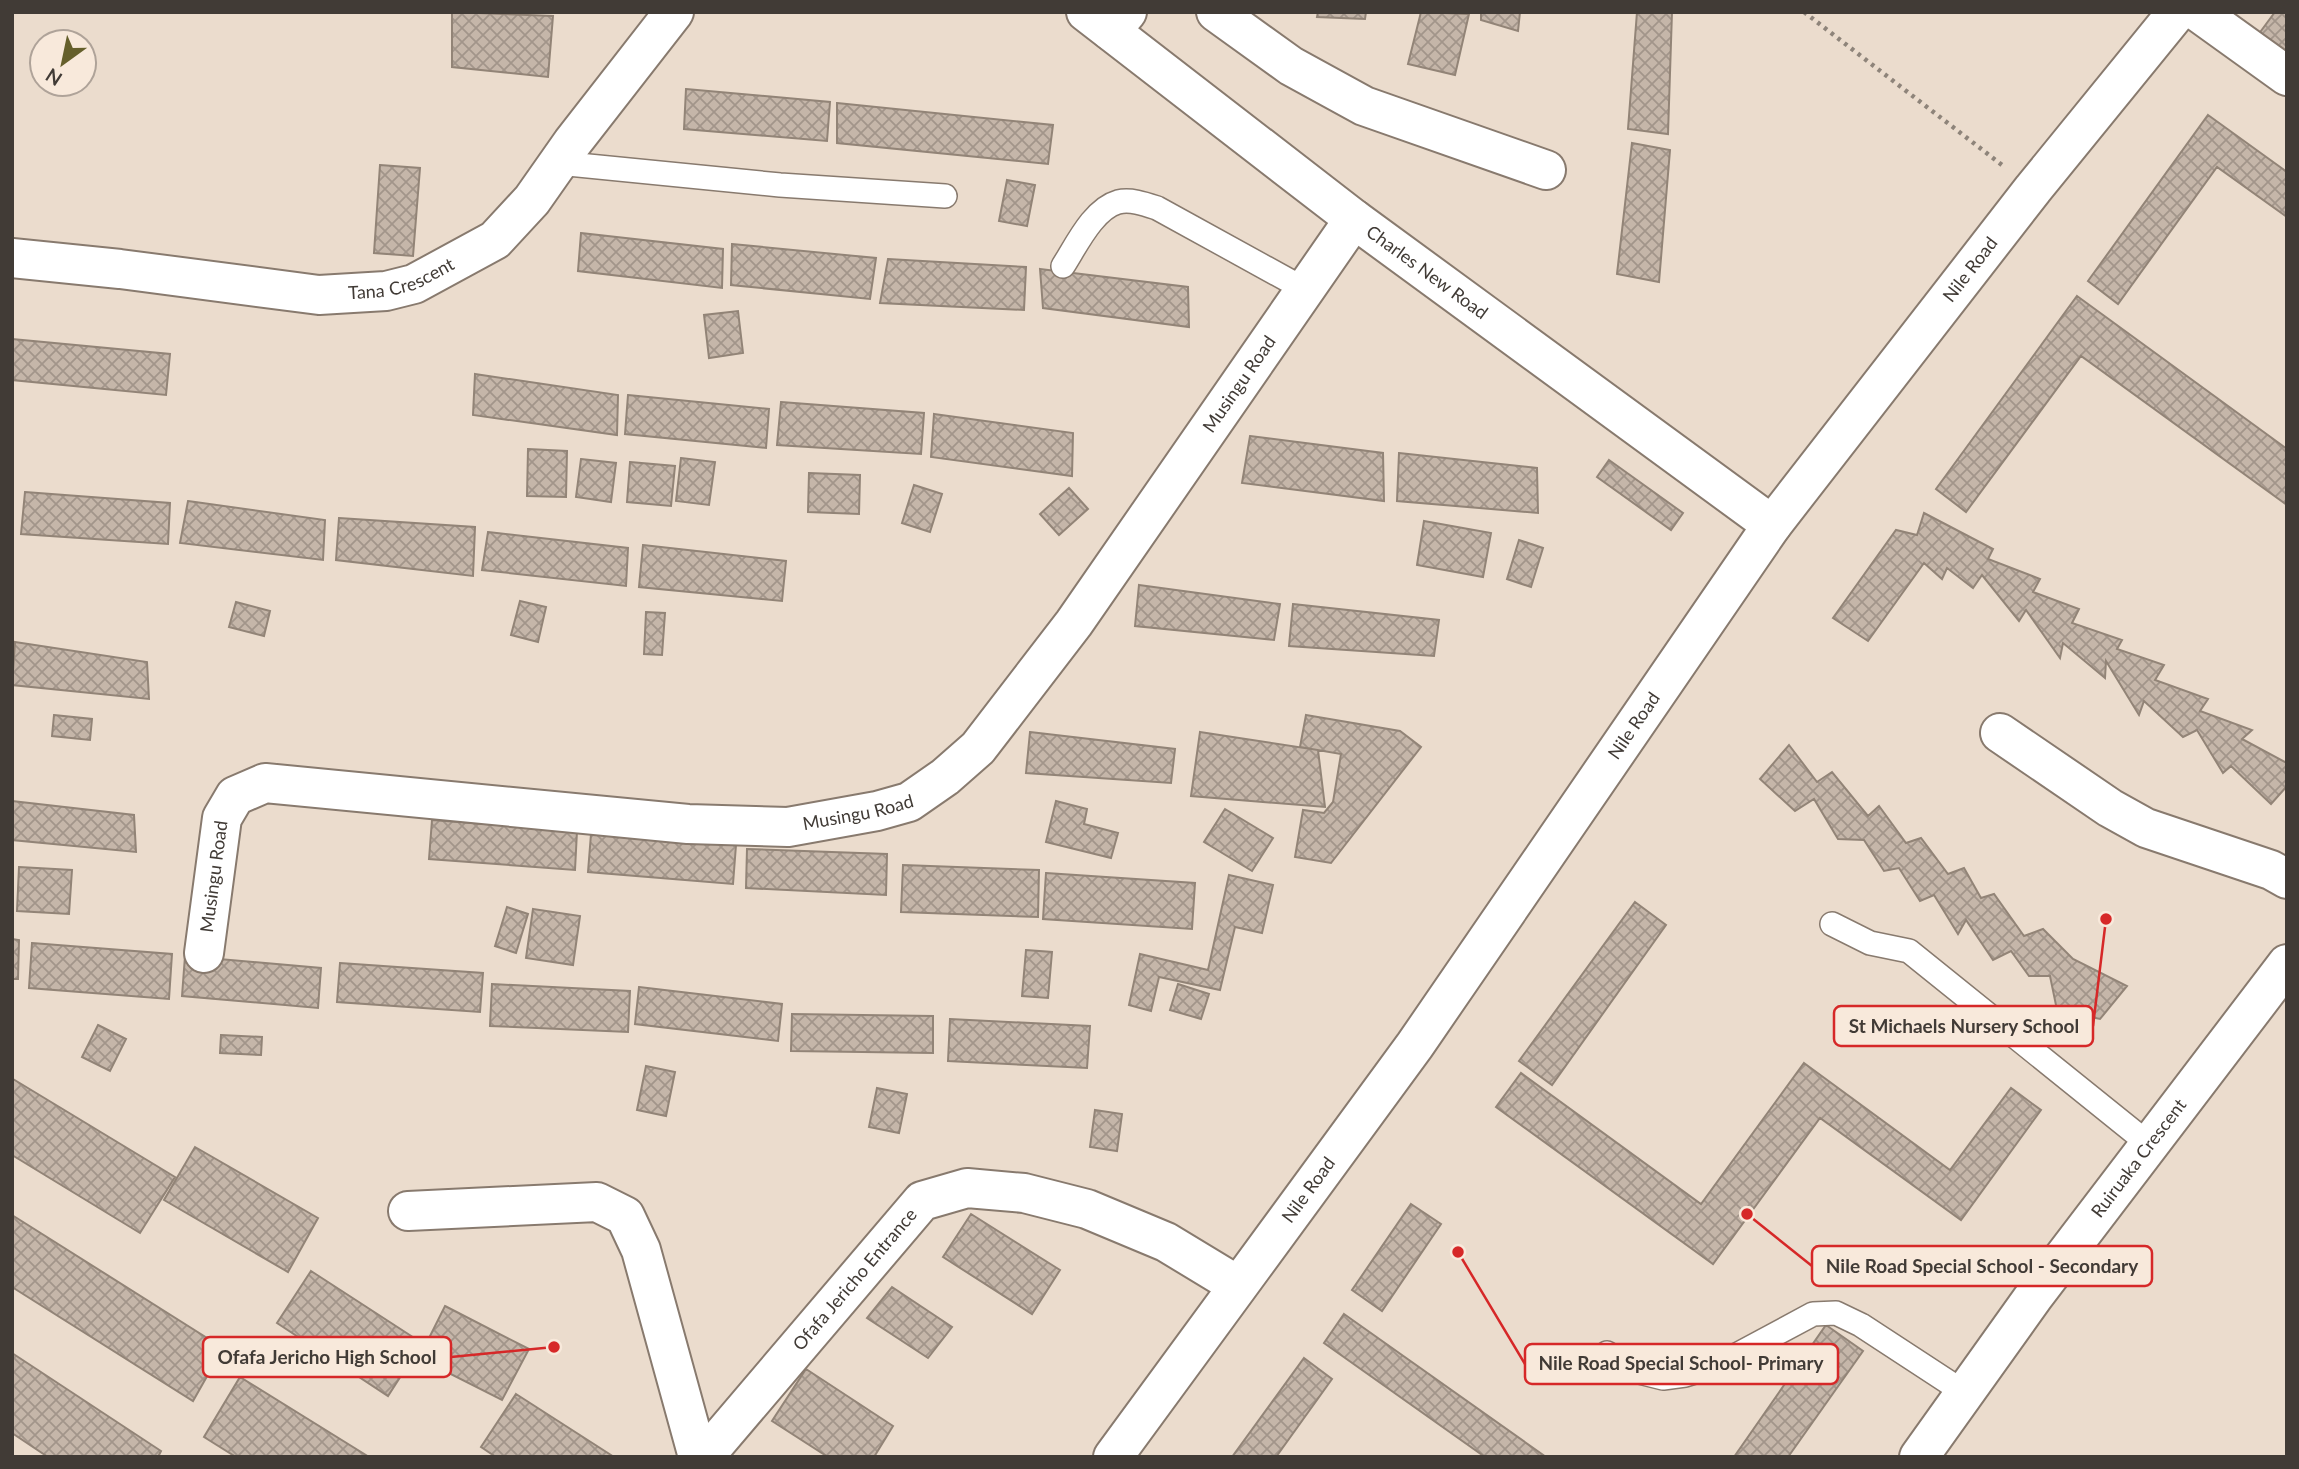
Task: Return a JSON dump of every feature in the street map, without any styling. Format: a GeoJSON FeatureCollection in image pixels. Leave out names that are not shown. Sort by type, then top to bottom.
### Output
{"type":"FeatureCollection","features":[{"type":"Feature","properties":{"kind":"street","name":"Tana Crescent"},"geometry":{"type":"LineString","coordinates":[[12,258],[319,295],[386,291],[414,284],[495,240],[532,200],[674,12]]}},
{"type":"Feature","properties":{"kind":"street"},"geometry":{"type":"LineString","coordinates":[[1216,12],[1291,66],[1364,106],[1546,170]]}},
{"type":"Feature","properties":{"kind":"street","name":"Nile Road"},"geometry":{"type":"LineString","coordinates":[[1113,1457],[1415,1045],[1772,525],[2033,189],[2177,12]]}},
{"type":"Feature","properties":{"kind":"street"},"geometry":{"type":"LineString","coordinates":[[2198,12],[2287,76]]}},
{"type":"Feature","properties":{"kind":"street","name":"Charles New Road"},"geometry":{"type":"LineString","coordinates":[[1108,18],[1354,219],[1772,525]]}},
{"type":"Feature","properties":{"kind":"street","name":"Musingu Road"},"geometry":{"type":"LineString","coordinates":[[204,953],[222,818],[235,796],[265,783],[688,824],[775,827],[877,811],[909,802],[945,777],[978,748],[1058,644],[1354,219]]}},
{"type":"Feature","properties":{"kind":"street"},"geometry":{"type":"LineString","coordinates":[[2000,733],[2110,808],[2146,828],[2271,870],[2287,879]]}},
{"type":"Feature","properties":{"kind":"street","name":"Ruiruaka Crescent"},"geometry":{"type":"LineString","coordinates":[[1919,1457],[2035,1296],[2283,977]]}},
{"type":"Feature","properties":{"kind":"street","name":"Ofafa Jericho Entrance"},"geometry":{"type":"LineString","coordinates":[[704,1457],[922,1201],[967,1188],[1024,1193],[1087,1209],[1166,1242],[1237,1285]]}},
{"type":"Feature","properties":{"kind":"street"},"geometry":{"type":"LineString","coordinates":[[408,1211],[597,1202],[625,1216],[641,1250],[698,1457]]}},
{"type":"Feature","properties":{"kind":"lane"},"geometry":{"type":"LineString","coordinates":[[558,163],[780,185],[944,196]]}},
{"type":"Feature","properties":{"kind":"lane"},"geometry":{"type":"LineString","coordinates":[[1063,265],[1103,210],[1118,202],[1136,202],[1157,208],[1306,289]]}},
{"type":"Feature","properties":{"kind":"lane"},"geometry":{"type":"LineString","coordinates":[[1832,924],[1870,943],[1909,951],[2150,1145]]}},
{"type":"Feature","properties":{"kind":"lane"},"geometry":{"type":"LineString","coordinates":[[1607,1353],[1634,1371],[1663,1378],[1685,1375],[1720,1364],[1813,1314],[1836,1313],[1861,1325],[1965,1393]]}},
{"type":"Feature","properties":{"kind":"path"},"geometry":{"type":"LineString","coordinates":[[1804,12],[2033,189]]}},
{"type":"Feature","properties":{"kind":"building"},"geometry":{"type":"Polygon","coordinates":[[[452,12],[553,16],[548,77],[452,67],[452,12]]]}},
{"type":"Feature","properties":{"kind":"building"},"geometry":{"type":"Polygon","coordinates":[[[1318,12],[1366,12],[1365,19],[1317,17],[1318,12]]]}},
{"type":"Feature","properties":{"kind":"building"},"geometry":{"type":"Polygon","coordinates":[[[1421,12],[1469,14],[1455,75],[1408,64],[1421,12]]]}},
{"type":"Feature","properties":{"kind":"building"},"geometry":{"type":"Polygon","coordinates":[[[1481,12],[1520,12],[1518,31],[1481,20],[1481,12]]]}},
{"type":"Feature","properties":{"kind":"building"},"geometry":{"type":"Polygon","coordinates":[[[1637,12],[1672,12],[1668,134],[1628,129],[1637,12]]]}},
{"type":"Feature","properties":{"kind":"building"},"geometry":{"type":"Polygon","coordinates":[[[2275,12],[2287,12],[2287,58],[2258,35],[2275,12]]]}},
{"type":"Feature","properties":{"kind":"building"},"geometry":{"type":"Polygon","coordinates":[[[686,89],[830,102],[827,141],[684,129],[686,89]]]}},
{"type":"Feature","properties":{"kind":"building"},"geometry":{"type":"Polygon","coordinates":[[[837,103],[1053,125],[1048,164],[837,143],[837,103]]]}},
{"type":"Feature","properties":{"kind":"building"},"geometry":{"type":"Polygon","coordinates":[[[2208,115],[2287,172],[2287,217],[2217,167],[2118,304],[2088,281],[2208,115]]]}},
{"type":"Feature","properties":{"kind":"building"},"geometry":{"type":"Polygon","coordinates":[[[1632,143],[1670,150],[1659,282],[1617,274],[1632,143]]]}},
{"type":"Feature","properties":{"kind":"building"},"geometry":{"type":"Polygon","coordinates":[[[380,165],[420,168],[413,256],[374,253],[380,165]]]}},
{"type":"Feature","properties":{"kind":"building"},"geometry":{"type":"Polygon","coordinates":[[[1007,180],[1035,185],[1027,226],[999,221],[1007,180]]]}},
{"type":"Feature","properties":{"kind":"building"},"geometry":{"type":"Polygon","coordinates":[[[581,233],[723,249],[722,288],[578,271],[581,233]]]}},
{"type":"Feature","properties":{"kind":"building"},"geometry":{"type":"Polygon","coordinates":[[[732,244],[876,258],[870,299],[731,285],[732,244]]]}},
{"type":"Feature","properties":{"kind":"building"},"geometry":{"type":"Polygon","coordinates":[[[888,259],[1026,267],[1024,310],[880,303],[888,259]]]}},
{"type":"Feature","properties":{"kind":"building"},"geometry":{"type":"Polygon","coordinates":[[[1040,269],[1188,287],[1189,327],[1043,308],[1040,269]]]}},
{"type":"Feature","properties":{"kind":"building"},"geometry":{"type":"Polygon","coordinates":[[[2077,296],[2287,449],[2287,505],[2081,356],[1966,512],[1936,489],[2077,296]]]}},
{"type":"Feature","properties":{"kind":"building"},"geometry":{"type":"Polygon","coordinates":[[[738,311],[743,353],[709,358],[704,315],[738,311]]]}},
{"type":"Feature","properties":{"kind":"building"},"geometry":{"type":"Polygon","coordinates":[[[12,339],[170,354],[166,395],[12,380],[12,339]]]}},
{"type":"Feature","properties":{"kind":"building"},"geometry":{"type":"Polygon","coordinates":[[[475,374],[618,395],[617,435],[473,415],[475,374]]]}},
{"type":"Feature","properties":{"kind":"building"},"geometry":{"type":"Polygon","coordinates":[[[628,395],[769,409],[766,448],[625,434],[628,395]]]}},
{"type":"Feature","properties":{"kind":"building"},"geometry":{"type":"Polygon","coordinates":[[[781,402],[924,413],[921,454],[777,445],[781,402]]]}},
{"type":"Feature","properties":{"kind":"building"},"geometry":{"type":"Polygon","coordinates":[[[934,414],[1073,433],[1072,476],[931,457],[934,414]]]}},
{"type":"Feature","properties":{"kind":"building"},"geometry":{"type":"Polygon","coordinates":[[[1250,436],[1383,453],[1384,501],[1242,483],[1250,436]]]}},
{"type":"Feature","properties":{"kind":"building"},"geometry":{"type":"Polygon","coordinates":[[[528,449],[567,451],[566,497],[527,496],[528,449]]]}},
{"type":"Feature","properties":{"kind":"building"},"geometry":{"type":"Polygon","coordinates":[[[1399,453],[1537,468],[1538,513],[1397,501],[1399,453]]]}},
{"type":"Feature","properties":{"kind":"building"},"geometry":{"type":"Polygon","coordinates":[[[681,458],[715,462],[709,505],[676,501],[681,458]]]}},
{"type":"Feature","properties":{"kind":"building"},"geometry":{"type":"Polygon","coordinates":[[[581,459],[616,463],[611,502],[576,497],[581,459]]]}},
{"type":"Feature","properties":{"kind":"building"},"geometry":{"type":"Polygon","coordinates":[[[1609,460],[1683,513],[1671,530],[1597,477],[1609,460]]]}},
{"type":"Feature","properties":{"kind":"building"},"geometry":{"type":"Polygon","coordinates":[[[630,462],[675,466],[671,506],[627,502],[630,462]]]}},
{"type":"Feature","properties":{"kind":"building"},"geometry":{"type":"Polygon","coordinates":[[[809,473],[860,475],[859,514],[808,512],[809,473]]]}},
{"type":"Feature","properties":{"kind":"building"},"geometry":{"type":"Polygon","coordinates":[[[914,485],[942,494],[930,532],[902,523],[914,485]]]}},
{"type":"Feature","properties":{"kind":"building"},"geometry":{"type":"Polygon","coordinates":[[[1069,488],[1088,509],[1059,535],[1040,514],[1069,488]]]}},
{"type":"Feature","properties":{"kind":"building"},"geometry":{"type":"Polygon","coordinates":[[[25,492],[170,503],[168,544],[21,534],[25,492]]]}},
{"type":"Feature","properties":{"kind":"building"},"geometry":{"type":"Polygon","coordinates":[[[188,501],[325,520],[323,560],[180,543],[188,501]]]}},
{"type":"Feature","properties":{"kind":"building"},"geometry":{"type":"Polygon","coordinates":[[[1924,513],[1993,549],[1988,559],[2040,579],[2033,592],[2079,609],[2072,623],[2122,640],[2117,649],[2164,665],[2155,680],[2208,699],[2200,711],[2252,730],[2242,739],[2287,763],[2287,786],[2271,804],[2231,766],[2223,773],[2197,730],[2183,737],[2144,701],[2139,715],[2106,661],[2105,678],[2063,643],[2060,658],[2026,610],[2019,621],[1982,575],[1973,588],[1947,568],[1942,579],[1924,563],[1868,641],[1833,618],[1896,530],[1917,535],[1924,513]]]}},
{"type":"Feature","properties":{"kind":"building"},"geometry":{"type":"Polygon","coordinates":[[[339,518],[475,527],[473,576],[336,560],[339,518]]]}},
{"type":"Feature","properties":{"kind":"building"},"geometry":{"type":"Polygon","coordinates":[[[1424,521],[1491,533],[1483,577],[1417,565],[1424,521]]]}},
{"type":"Feature","properties":{"kind":"building"},"geometry":{"type":"Polygon","coordinates":[[[488,532],[628,548],[626,586],[482,570],[488,532]]]}},
{"type":"Feature","properties":{"kind":"building"},"geometry":{"type":"Polygon","coordinates":[[[1519,540],[1543,548],[1531,587],[1507,579],[1519,540]]]}},
{"type":"Feature","properties":{"kind":"building"},"geometry":{"type":"Polygon","coordinates":[[[643,545],[786,561],[782,601],[639,587],[643,545]]]}},
{"type":"Feature","properties":{"kind":"building"},"geometry":{"type":"Polygon","coordinates":[[[1139,585],[1280,604],[1274,640],[1135,626],[1139,585]]]}},
{"type":"Feature","properties":{"kind":"building"},"geometry":{"type":"Polygon","coordinates":[[[520,601],[546,607],[538,642],[511,635],[520,601]]]}},
{"type":"Feature","properties":{"kind":"building"},"geometry":{"type":"Polygon","coordinates":[[[236,602],[270,611],[264,636],[229,627],[236,602]]]}},
{"type":"Feature","properties":{"kind":"building"},"geometry":{"type":"Polygon","coordinates":[[[1293,604],[1439,620],[1434,656],[1289,646],[1293,604]]]}},
{"type":"Feature","properties":{"kind":"building"},"geometry":{"type":"Polygon","coordinates":[[[646,612],[665,613],[662,655],[644,654],[646,612]]]}},
{"type":"Feature","properties":{"kind":"building"},"geometry":{"type":"Polygon","coordinates":[[[15,642],[147,662],[149,699],[12,685],[15,642]]]}},
{"type":"Feature","properties":{"kind":"building"},"geometry":{"type":"Polygon","coordinates":[[[54,715],[92,719],[90,740],[52,736],[54,715]]]}},
{"type":"Feature","properties":{"kind":"building"},"geometry":{"type":"Polygon","coordinates":[[[1306,715],[1400,731],[1421,747],[1331,863],[1295,857],[1303,810],[1324,813],[1333,802],[1341,754],[1300,747],[1306,715]]]}},
{"type":"Feature","properties":{"kind":"building"},"geometry":{"type":"Polygon","coordinates":[[[1030,732],[1175,749],[1171,783],[1026,773],[1030,732]]]}},
{"type":"Feature","properties":{"kind":"building"},"geometry":{"type":"Polygon","coordinates":[[[1200,732],[1318,750],[1325,807],[1191,796],[1200,732]]]}},
{"type":"Feature","properties":{"kind":"building"},"geometry":{"type":"Polygon","coordinates":[[[1789,745],[1817,782],[1832,772],[1868,816],[1879,806],[1906,843],[1921,838],[1948,874],[1964,868],[1981,898],[1994,894],[2024,936],[2043,929],[2073,959],[2127,986],[2100,1019],[2057,1010],[2050,976],[2029,976],[2011,951],[1993,960],[1966,920],[1958,934],[1934,895],[1920,901],[1899,868],[1884,871],[1864,840],[1838,839],[1814,799],[1795,811],[1760,779],[1789,745]]]}},
{"type":"Feature","properties":{"kind":"building"},"geometry":{"type":"Polygon","coordinates":[[[12,801],[134,815],[136,852],[12,840],[12,801]]]}},
{"type":"Feature","properties":{"kind":"building"},"geometry":{"type":"Polygon","coordinates":[[[1056,801],[1087,809],[1084,824],[1118,833],[1111,858],[1046,842],[1056,801]]]}},
{"type":"Feature","properties":{"kind":"building"},"geometry":{"type":"Polygon","coordinates":[[[1225,809],[1273,838],[1252,871],[1204,842],[1225,809]]]}},
{"type":"Feature","properties":{"kind":"building"},"geometry":{"type":"Polygon","coordinates":[[[432,820],[577,831],[575,870],[429,859],[432,820]]]}},
{"type":"Feature","properties":{"kind":"building"},"geometry":{"type":"Polygon","coordinates":[[[591,834],[736,845],[733,884],[588,872],[591,834]]]}},
{"type":"Feature","properties":{"kind":"building"},"geometry":{"type":"Polygon","coordinates":[[[747,849],[887,854],[886,895],[746,888],[747,849]]]}},
{"type":"Feature","properties":{"kind":"building"},"geometry":{"type":"Polygon","coordinates":[[[903,865],[1039,870],[1038,917],[901,912],[903,865]]]}},
{"type":"Feature","properties":{"kind":"building"},"geometry":{"type":"Polygon","coordinates":[[[19,867],[72,870],[69,914],[17,911],[19,867]]]}},
{"type":"Feature","properties":{"kind":"building"},"geometry":{"type":"Polygon","coordinates":[[[1046,873],[1195,883],[1192,929],[1043,919],[1046,873]]]}},
{"type":"Feature","properties":{"kind":"building"},"geometry":{"type":"Polygon","coordinates":[[[1229,875],[1273,885],[1262,933],[1235,927],[1220,990],[1159,977],[1151,1011],[1129,1005],[1140,954],[1208,970],[1229,875]]]}},
{"type":"Feature","properties":{"kind":"building"},"geometry":{"type":"Polygon","coordinates":[[[1635,902],[1666,925],[1552,1085],[1519,1061],[1635,902]]]}},
{"type":"Feature","properties":{"kind":"building"},"geometry":{"type":"Polygon","coordinates":[[[507,907],[528,914],[516,953],[495,946],[507,907]]]}},
{"type":"Feature","properties":{"kind":"building"},"geometry":{"type":"Polygon","coordinates":[[[533,909],[580,916],[573,965],[526,958],[533,909]]]}},
{"type":"Feature","properties":{"kind":"building"},"geometry":{"type":"Polygon","coordinates":[[[12,939],[19,940],[18,979],[12,979],[12,939]]]}},
{"type":"Feature","properties":{"kind":"building"},"geometry":{"type":"Polygon","coordinates":[[[32,943],[172,954],[169,999],[29,988],[32,943]]]}},
{"type":"Feature","properties":{"kind":"building"},"geometry":{"type":"Polygon","coordinates":[[[1026,950],[1052,952],[1048,998],[1022,996],[1026,950]]]}},
{"type":"Feature","properties":{"kind":"building"},"geometry":{"type":"Polygon","coordinates":[[[185,956],[321,968],[318,1008],[182,996],[185,956]]]}},
{"type":"Feature","properties":{"kind":"building"},"geometry":{"type":"Polygon","coordinates":[[[340,963],[483,973],[480,1012],[337,1002],[340,963]]]}},
{"type":"Feature","properties":{"kind":"building"},"geometry":{"type":"Polygon","coordinates":[[[492,984],[630,991],[628,1032],[490,1026],[492,984]]]}},
{"type":"Feature","properties":{"kind":"building"},"geometry":{"type":"Polygon","coordinates":[[[1178,984],[1209,994],[1201,1019],[1170,1010],[1178,984]]]}},
{"type":"Feature","properties":{"kind":"building"},"geometry":{"type":"Polygon","coordinates":[[[639,987],[782,1004],[778,1041],[635,1024],[639,987]]]}},
{"type":"Feature","properties":{"kind":"building"},"geometry":{"type":"Polygon","coordinates":[[[792,1014],[933,1016],[933,1053],[791,1051],[792,1014]]]}},
{"type":"Feature","properties":{"kind":"building"},"geometry":{"type":"Polygon","coordinates":[[[950,1019],[1090,1026],[1087,1068],[948,1061],[950,1019]]]}},
{"type":"Feature","properties":{"kind":"building"},"geometry":{"type":"Polygon","coordinates":[[[98,1025],[126,1039],[110,1071],[82,1057],[98,1025]]]}},
{"type":"Feature","properties":{"kind":"building"},"geometry":{"type":"Polygon","coordinates":[[[221,1035],[262,1037],[261,1055],[220,1053],[221,1035]]]}},
{"type":"Feature","properties":{"kind":"building"},"geometry":{"type":"Polygon","coordinates":[[[1804,1063],[1950,1170],[2011,1088],[2041,1110],[1961,1220],[1820,1118],[1713,1264],[1496,1107],[1521,1073],[1701,1204],[1804,1063]]]}},
{"type":"Feature","properties":{"kind":"building"},"geometry":{"type":"Polygon","coordinates":[[[646,1066],[675,1072],[666,1116],[637,1110],[646,1066]]]}},
{"type":"Feature","properties":{"kind":"building"},"geometry":{"type":"Polygon","coordinates":[[[13,1079],[175,1177],[140,1233],[12,1155],[13,1079]]]}},
{"type":"Feature","properties":{"kind":"building"},"geometry":{"type":"Polygon","coordinates":[[[877,1088],[907,1094],[899,1133],[869,1127],[877,1088]]]}},
{"type":"Feature","properties":{"kind":"building"},"geometry":{"type":"Polygon","coordinates":[[[1095,1110],[1122,1114],[1117,1151],[1090,1147],[1095,1110]]]}},
{"type":"Feature","properties":{"kind":"building"},"geometry":{"type":"Polygon","coordinates":[[[195,1147],[318,1218],[288,1272],[164,1200],[195,1147]]]}},
{"type":"Feature","properties":{"kind":"building"},"geometry":{"type":"Polygon","coordinates":[[[1411,1204],[1441,1224],[1382,1311],[1352,1290],[1411,1204]]]}},
{"type":"Feature","properties":{"kind":"building"},"geometry":{"type":"Polygon","coordinates":[[[971,1214],[1060,1270],[1032,1314],[943,1257],[971,1214]]]}},
{"type":"Feature","properties":{"kind":"building"},"geometry":{"type":"Polygon","coordinates":[[[12,1215],[223,1348],[193,1401],[12,1287],[12,1215]]]}},
{"type":"Feature","properties":{"kind":"building"},"geometry":{"type":"Polygon","coordinates":[[[311,1271],[422,1343],[388,1396],[277,1323],[311,1271]]]}},
{"type":"Feature","properties":{"kind":"building"},"geometry":{"type":"Polygon","coordinates":[[[892,1287],[952,1327],[928,1358],[867,1318],[892,1287]]]}},
{"type":"Feature","properties":{"kind":"building"},"geometry":{"type":"Polygon","coordinates":[[[445,1306],[529,1349],[502,1400],[419,1358],[445,1306]]]}},
{"type":"Feature","properties":{"kind":"building"},"geometry":{"type":"Polygon","coordinates":[[[1344,1314],[1546,1457],[1485,1457],[1324,1343],[1344,1314]]]}},
{"type":"Feature","properties":{"kind":"building"},"geometry":{"type":"Polygon","coordinates":[[[1826,1325],[1863,1351],[1788,1457],[1734,1457],[1826,1325]]]}},
{"type":"Feature","properties":{"kind":"building"},"geometry":{"type":"Polygon","coordinates":[[[12,1353],[161,1451],[158,1457],[48,1457],[12,1433],[12,1353]]]}},
{"type":"Feature","properties":{"kind":"building"},"geometry":{"type":"Polygon","coordinates":[[[1304,1358],[1332,1379],[1276,1457],[1232,1457],[1304,1358]]]}},
{"type":"Feature","properties":{"kind":"building"},"geometry":{"type":"Polygon","coordinates":[[[806,1369],[893,1426],[874,1457],[828,1457],[772,1421],[806,1369]]]}},
{"type":"Feature","properties":{"kind":"building"},"geometry":{"type":"Polygon","coordinates":[[[240,1377],[369,1457],[236,1457],[204,1437],[240,1377]]]}},
{"type":"Feature","properties":{"kind":"building"},"geometry":{"type":"Polygon","coordinates":[[[516,1394],[614,1457],[496,1457],[481,1447],[516,1394]]]}},
{"type":"Feature","properties":{"kind":"place","name":"St Michaels Nursery School"},"geometry":{"type":"Point","coordinates":[2106,919]}},
{"type":"Feature","properties":{"kind":"place","name":"Nile Road Special School - Secondary"},"geometry":{"type":"Point","coordinates":[1747,1214]}},
{"type":"Feature","properties":{"kind":"place","name":"Nile Road Special School- Primary"},"geometry":{"type":"Point","coordinates":[1458,1252]}},
{"type":"Feature","properties":{"kind":"place","name":"Ofafa Jericho High School"},"geometry":{"type":"Point","coordinates":[554,1347]}}]}
